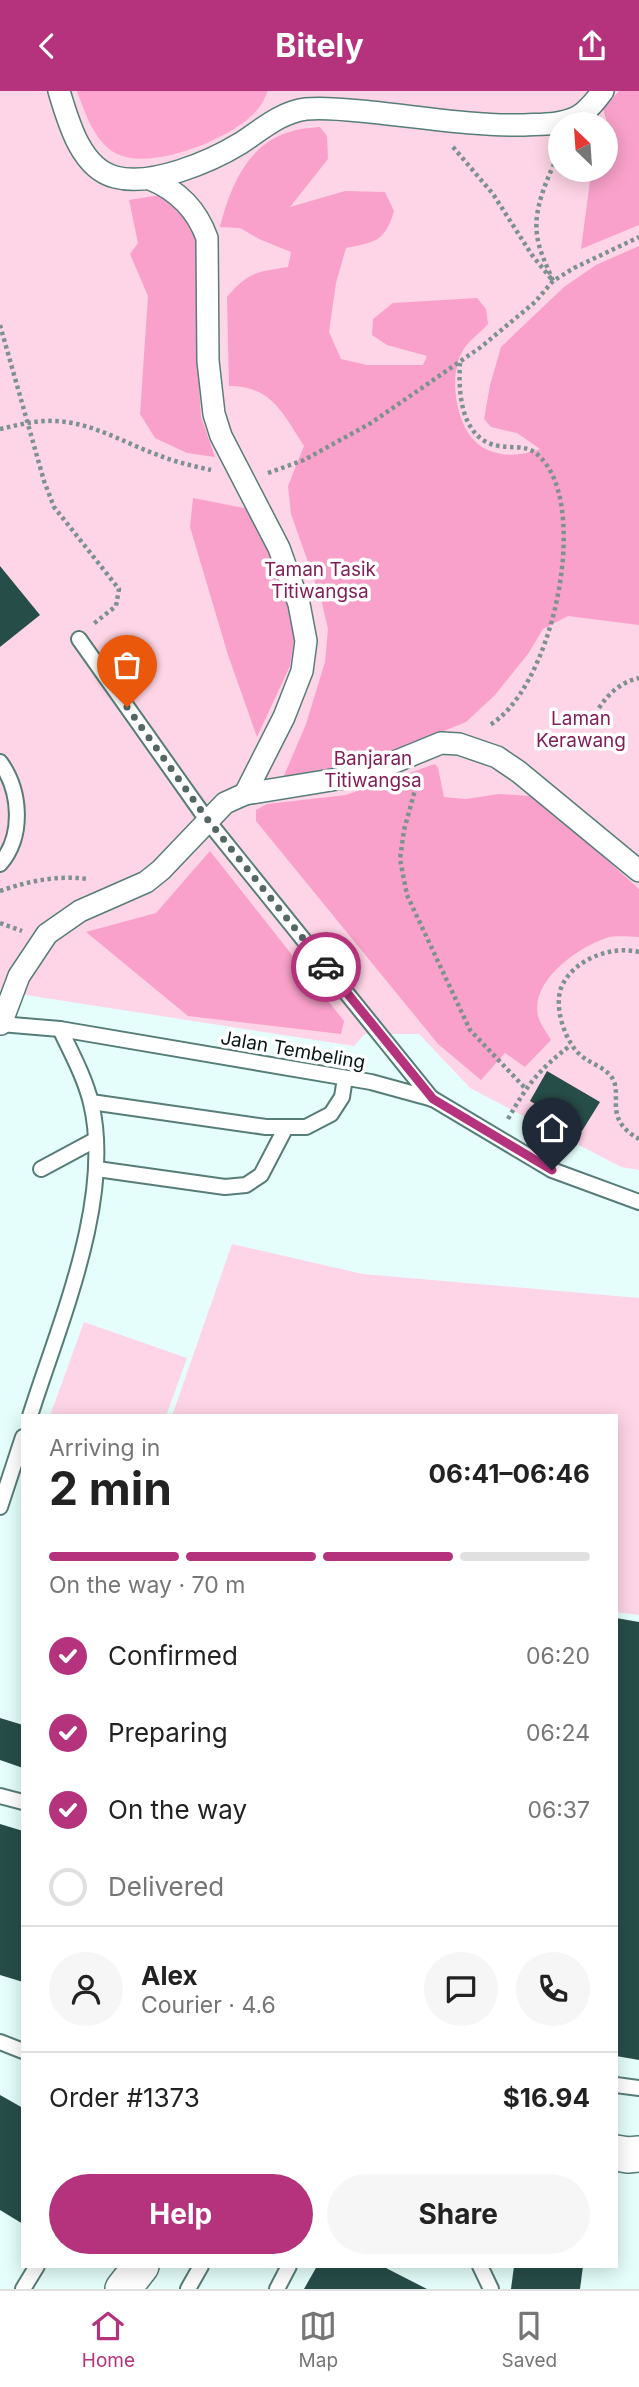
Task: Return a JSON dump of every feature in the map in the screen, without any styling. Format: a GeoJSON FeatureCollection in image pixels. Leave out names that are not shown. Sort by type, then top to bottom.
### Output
{"type":"FeatureCollection","features":[{"type":"Feature","properties":{"kind":"street"},"geometry":{"type":"LineString","coordinates":[[59,91],[74,134],[96,167],[113,177],[150,179],[166,186],[180,197],[202,223],[207,238],[208,361],[212,402],[221,436],[279,548],[299,604],[306,641],[302,671],[284,717],[245,794]]}},
{"type":"Feature","properties":{"kind":"street"},"geometry":{"type":"LineString","coordinates":[[150,179],[215,156],[278,118],[302,100],[334,109],[487,124],[541,124],[578,117],[603,91]]}},
{"type":"Feature","properties":{"kind":"street"},"geometry":{"type":"LineString","coordinates":[[1,1024],[19,977],[47,934],[80,911],[131,889],[161,870],[225,803],[245,794],[350,777],[375,770],[434,745],[459,744],[497,757],[639,871]]}},
{"type":"Feature","properties":{"kind":"street"},"geometry":{"type":"LineString","coordinates":[[618,2153],[639,2154]]}},
{"type":"Feature","properties":{"kind":"street"},"geometry":{"type":"LineString","coordinates":[[110,2289],[118,2268]]}},
{"type":"Feature","properties":{"kind":"street"},"geometry":{"type":"LineString","coordinates":[[122,2289],[139,2268]]}},
{"type":"Feature","properties":{"kind":"lane"},"geometry":{"type":"LineString","coordinates":[[83,634],[208,820],[433,1099]]}},
{"type":"Feature","properties":{"kind":"lane"},"geometry":{"type":"LineString","coordinates":[[0,762],[12,782],[17,817],[14,837],[7,856],[0,864]]}},
{"type":"Feature","properties":{"kind":"lane","name":"Jalan Tembeling"},"geometry":{"type":"LineString","coordinates":[[1,1024],[60,1029],[371,1082],[433,1099],[552,1170],[639,1202]]}},
{"type":"Feature","properties":{"kind":"lane"},"geometry":{"type":"LineString","coordinates":[[31,1414],[83,1251],[97,1169],[91,1103],[60,1029]]}},
{"type":"Feature","properties":{"kind":"lane"},"geometry":{"type":"LineString","coordinates":[[91,1103],[285,1129],[306,1127],[331,1114],[342,1097],[345,1078]]}},
{"type":"Feature","properties":{"kind":"lane"},"geometry":{"type":"LineString","coordinates":[[97,1169],[225,1187],[246,1185],[261,1175],[285,1129]]}},
{"type":"Feature","properties":{"kind":"lane"},"geometry":{"type":"LineString","coordinates":[[41,1169],[95,1140]]}},
{"type":"Feature","properties":{"kind":"lane"},"geometry":{"type":"LineString","coordinates":[[0,1507],[21,1442]]}},
{"type":"Feature","properties":{"kind":"lane"},"geometry":{"type":"LineString","coordinates":[[0,1796],[21,1801]]}},
{"type":"Feature","properties":{"kind":"lane"},"geometry":{"type":"LineString","coordinates":[[0,2042],[21,2050]]}},
{"type":"Feature","properties":{"kind":"lane"},"geometry":{"type":"LineString","coordinates":[[618,2085],[639,2088]]}},
{"type":"Feature","properties":{"kind":"lane"},"geometry":{"type":"LineString","coordinates":[[23,2289],[36,2268]]}},
{"type":"Feature","properties":{"kind":"lane"},"geometry":{"type":"LineString","coordinates":[[188,2289],[200,2268]]}},
{"type":"Feature","properties":{"kind":"lane"},"geometry":{"type":"LineString","coordinates":[[277,2289],[288,2268]]}},
{"type":"Feature","properties":{"kind":"lane"},"geometry":{"type":"LineString","coordinates":[[481,2268],[491,2289]]}},
{"type":"Feature","properties":{"kind":"path"},"geometry":{"type":"LineString","coordinates":[[446,139],[486,185],[532,255],[553,281]]}},
{"type":"Feature","properties":{"kind":"path"},"geometry":{"type":"LineString","coordinates":[[549,182],[537,215],[536,233],[540,251],[553,281]]}},
{"type":"Feature","properties":{"kind":"path"},"geometry":{"type":"LineString","coordinates":[[0,429],[27,423],[71,423],[103,432],[158,456],[218,472],[262,474],[304,460],[372,423],[460,363],[535,302],[553,281],[573,268],[639,237]]}},
{"type":"Feature","properties":{"kind":"path"},"geometry":{"type":"LineString","coordinates":[[0,325],[44,481],[54,507],[119,589],[116,606],[83,634]]}},
{"type":"Feature","properties":{"kind":"path"},"geometry":{"type":"LineString","coordinates":[[460,363],[458,391],[468,421],[477,434],[486,442],[500,446],[520,446],[534,451],[546,463],[555,478],[563,518],[564,558],[553,617],[534,668],[520,696],[509,711],[492,724],[473,734],[434,745],[404,830],[400,859],[407,895],[470,1030],[525,1088]]}},
{"type":"Feature","properties":{"kind":"path"},"geometry":{"type":"LineString","coordinates":[[599,708],[607,695],[620,685],[639,678]]}},
{"type":"Feature","properties":{"kind":"path"},"geometry":{"type":"LineString","coordinates":[[0,891],[31,881],[75,877],[107,881],[131,889]]}},
{"type":"Feature","properties":{"kind":"path"},"geometry":{"type":"LineString","coordinates":[[639,951],[626,949],[602,953],[579,967],[565,980],[560,991],[559,1004],[563,1026],[572,1045],[581,1057],[609,1074],[613,1081],[620,1125],[639,1139]]}},
{"type":"Feature","properties":{"kind":"path"},"geometry":{"type":"LineString","coordinates":[[507,1120],[525,1088],[546,1063],[572,1045]]}},
{"type":"Feature","properties":{"kind":"green space","name":"Taman Tasik Titiwangsa"},"geometry":{"type":"Polygon","coordinates":[[[0,91],[639,91],[639,1170],[621,1167],[470,1088],[419,1034],[365,1034],[354,1046],[0,991],[0,91]]]}},
{"type":"Feature","properties":{"kind":"green space"},"geometry":{"type":"Polygon","coordinates":[[[619,91],[639,91],[639,225],[581,249],[590,182],[618,182],[618,112],[604,112],[603,109],[619,91]]]}},
{"type":"Feature","properties":{"kind":"green space"},"geometry":{"type":"Polygon","coordinates":[[[320,127],[327,136],[328,159],[290,207],[345,191],[385,192],[394,211],[387,229],[378,239],[346,248],[336,283],[329,332],[341,359],[367,365],[423,365],[427,356],[387,345],[372,335],[373,319],[393,303],[477,298],[486,309],[488,324],[462,352],[455,389],[466,429],[473,439],[489,451],[511,455],[540,449],[517,433],[491,427],[484,419],[501,347],[564,287],[596,265],[639,246],[639,625],[568,616],[543,629],[528,654],[495,695],[466,722],[363,764],[283,778],[306,724],[325,662],[328,629],[321,599],[291,514],[288,486],[304,446],[275,404],[256,391],[229,386],[227,297],[253,274],[288,267],[291,252],[240,228],[220,227],[229,197],[243,168],[264,145],[299,129],[320,127]]]}},
{"type":"Feature","properties":{"kind":"green space"},"geometry":{"type":"Polygon","coordinates":[[[169,196],[184,212],[201,241],[197,352],[201,417],[215,457],[187,453],[155,438],[140,414],[148,296],[130,254],[138,243],[129,200],[169,196]]]}},
{"type":"Feature","properties":{"kind":"green space"},"geometry":{"type":"Polygon","coordinates":[[[193,498],[249,509],[282,582],[296,629],[290,666],[257,737],[228,655],[190,527],[193,498]]]}},
{"type":"Feature","properties":{"kind":"green space"},"geometry":{"type":"Polygon","coordinates":[[[435,764],[444,797],[466,799],[499,794],[530,796],[577,833],[639,889],[639,937],[606,938],[582,949],[558,968],[541,990],[537,1003],[539,1019],[551,1040],[525,1067],[505,1053],[481,1080],[438,1044],[256,821],[256,810],[267,804],[346,795],[435,764]]]}},
{"type":"Feature","properties":{"kind":"green space"},"geometry":{"type":"Polygon","coordinates":[[[210,851],[344,1021],[341,1034],[188,1016],[86,932],[156,913],[210,851]]]}},
{"type":"Feature","properties":{"kind":"green space"},"geometry":{"type":"Polygon","coordinates":[[[232,1244],[363,1274],[639,1298],[639,1615],[618,1612],[618,1414],[173,1414],[232,1244]]]}},
{"type":"Feature","properties":{"kind":"green space"},"geometry":{"type":"Polygon","coordinates":[[[84,1322],[187,1358],[167,1414],[51,1414],[84,1322]]]}},
{"type":"Feature","properties":{"kind":"shaded area"},"geometry":{"type":"Polygon","coordinates":[[[77,91],[268,91],[257,110],[246,121],[212,141],[171,155],[132,158],[117,154],[103,143],[92,127],[77,91]]]}},
{"type":"Feature","properties":{"kind":"building"},"geometry":{"type":"Polygon","coordinates":[[[0,566],[40,615],[0,647],[0,566]]]}},
{"type":"Feature","properties":{"kind":"building"},"geometry":{"type":"Polygon","coordinates":[[[547,1071],[600,1102],[582,1131],[530,1101],[547,1071]]]}},
{"type":"Feature","properties":{"kind":"building"},"geometry":{"type":"Polygon","coordinates":[[[618,1618],[639,1622],[639,2060],[618,2056],[618,1618]]]}},
{"type":"Feature","properties":{"kind":"building"},"geometry":{"type":"Polygon","coordinates":[[[0,1718],[21,1724],[21,1767],[0,1760],[0,1718]]]}},
{"type":"Feature","properties":{"kind":"building"},"geometry":{"type":"Polygon","coordinates":[[[0,1824],[21,1830],[21,1981],[0,1975],[0,1824]]]}},
{"type":"Feature","properties":{"kind":"building"},"geometry":{"type":"Polygon","coordinates":[[[0,2095],[21,2107],[21,2223],[0,2210],[0,2095]]]}},
{"type":"Feature","properties":{"kind":"building"},"geometry":{"type":"Polygon","coordinates":[[[316,2268],[386,2268],[427,2289],[304,2289],[316,2268]]]}},
{"type":"Feature","properties":{"kind":"building"},"geometry":{"type":"Polygon","coordinates":[[[514,2268],[583,2268],[580,2289],[511,2289],[514,2268]]]}},
{"type":"Feature","properties":{"kind":"way so far"},"geometry":{"type":"LineString","coordinates":[[127,707],[208,820],[326,967]]}},
{"type":"Feature","properties":{"kind":"route"},"geometry":{"type":"LineString","coordinates":[[326,967],[433,1099],[552,1170]]}},
{"type":"Feature","properties":{"kind":"park label","name":"Laman Kerawang"},"geometry":{"type":"Point","coordinates":[581,729]}},
{"type":"Feature","properties":{"kind":"park label","name":"Banjaran Titiwangsa"},"geometry":{"type":"Point","coordinates":[373,769]}}]}
